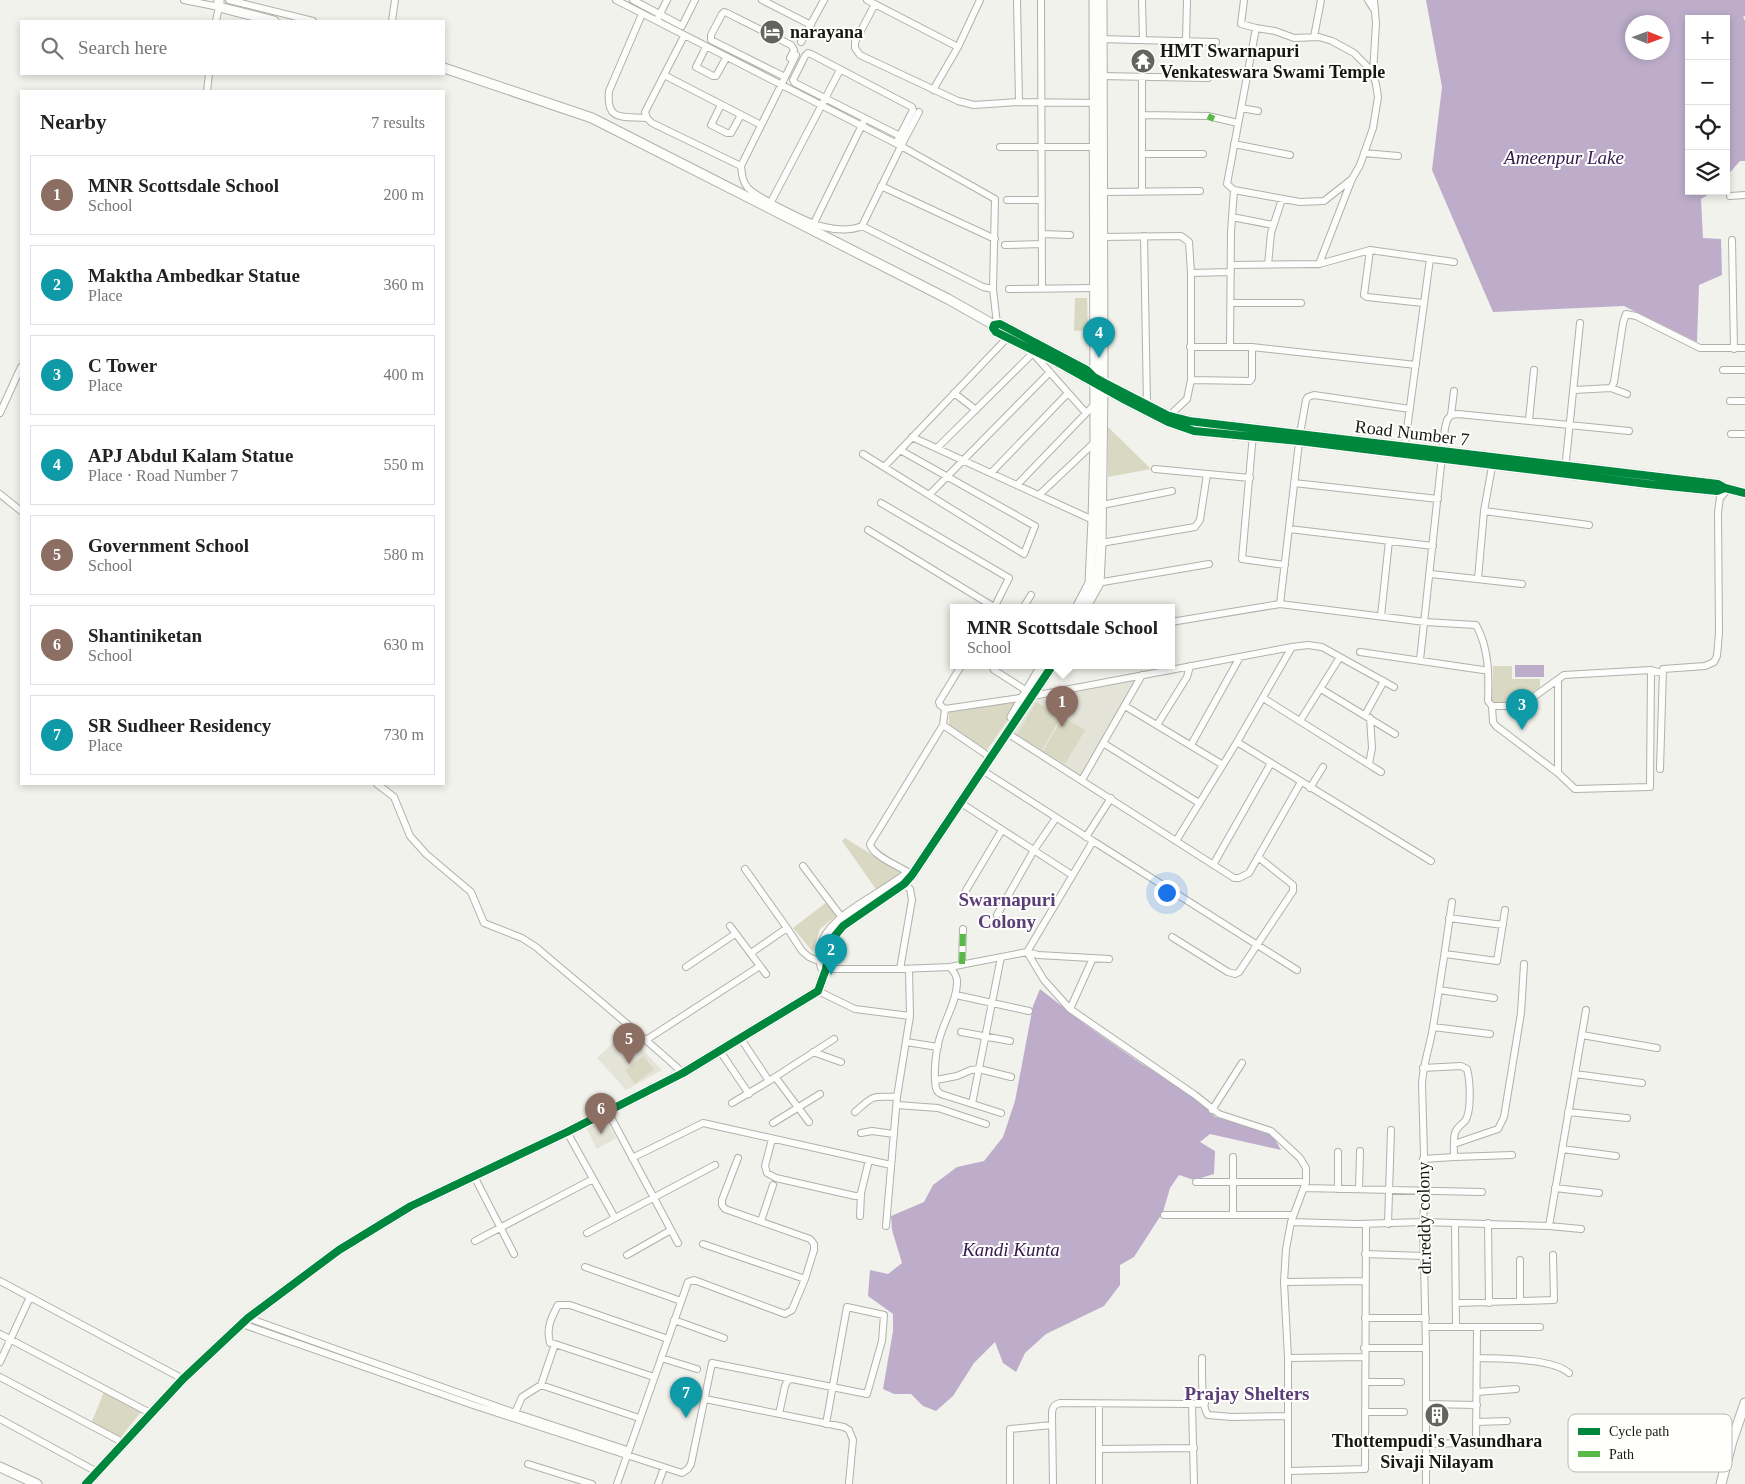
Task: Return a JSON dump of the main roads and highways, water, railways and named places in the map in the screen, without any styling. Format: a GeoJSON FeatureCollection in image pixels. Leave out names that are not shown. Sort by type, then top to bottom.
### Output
{"type":"FeatureCollection","features":[{"type":"Feature","properties":{"kind":"water","name":"Ameenpur Lake"},"geometry":{"type":"Polygon","coordinates":[[[1426,0],[1745,0],[1745,16],[1743,17],[1745,21],[1745,161],[1740,161],[1730,172],[1730,15],[1685,15],[1685,195],[1708,195],[1701,199],[1703,238],[1721,239],[1722,275],[1699,285],[1697,342],[1624,306],[1493,312],[1432,170],[1442,87],[1426,0]]]}},
{"type":"Feature","properties":{"kind":"water"},"geometry":{"type":"Polygon","coordinates":[[[1515,665],[1544,665],[1544,677],[1515,677],[1515,665]]]}},
{"type":"Feature","properties":{"kind":"water","name":"Kandi Kunta"},"geometry":{"type":"Polygon","coordinates":[[[1040,989],[1086,1025],[1139,1062],[1193,1095],[1215,1117],[1271,1132],[1281,1150],[1210,1134],[1200,1142],[1215,1151],[1214,1174],[1194,1180],[1179,1175],[1170,1188],[1163,1212],[1134,1257],[1120,1265],[1120,1285],[1104,1306],[1046,1334],[1025,1353],[1016,1372],[1003,1363],[995,1342],[974,1363],[953,1396],[936,1411],[923,1406],[911,1394],[894,1394],[883,1389],[893,1331],[893,1314],[868,1296],[870,1270],[888,1274],[902,1263],[892,1230],[891,1216],[924,1202],[933,1185],[957,1167],[984,1161],[1003,1137],[1015,1101],[1033,1006],[1040,989]]]}},
{"type":"Feature","properties":{"kind":"place","name":"narayana"},"geometry":{"type":"Point","coordinates":[772,32]}},
{"type":"Feature","properties":{"kind":"place","name":"HMT Swarnapuri Venkateswara Swami Temple"},"geometry":{"type":"Point","coordinates":[1143,61]}},
{"type":"Feature","properties":{"kind":"place","name":"APJ Abdul Kalam Statue"},"geometry":{"type":"Point","coordinates":[1099,358]}},
{"type":"Feature","properties":{"kind":"place","name":"MNR Scottsdale School"},"geometry":{"type":"Point","coordinates":[1062,727]}},
{"type":"Feature","properties":{"kind":"place","name":"C Tower"},"geometry":{"type":"Point","coordinates":[1522,730]}},
{"type":"Feature","properties":{"kind":"place","name":"Maktha Ambedkar Statue"},"geometry":{"type":"Point","coordinates":[831,975]}},
{"type":"Feature","properties":{"kind":"place","name":"Government School"},"geometry":{"type":"Point","coordinates":[629,1064]}},
{"type":"Feature","properties":{"kind":"place","name":"Shantiniketan"},"geometry":{"type":"Point","coordinates":[601,1134]}},
{"type":"Feature","properties":{"kind":"place","name":"Thottempudi's Vasundhara Sivaji Nilayam"},"geometry":{"type":"Point","coordinates":[1437,1415]}},
{"type":"Feature","properties":{"kind":"place","name":"SR Sudheer Residency"},"geometry":{"type":"Point","coordinates":[686,1418]}},
{"type":"Feature","properties":{"kind":"district","name":"Swarnapuri Colony"},"geometry":{"type":"Point","coordinates":[1007,910]}},
{"type":"Feature","properties":{"kind":"district","name":"Prajay Shelters"},"geometry":{"type":"Point","coordinates":[1247,1393]}}]}
